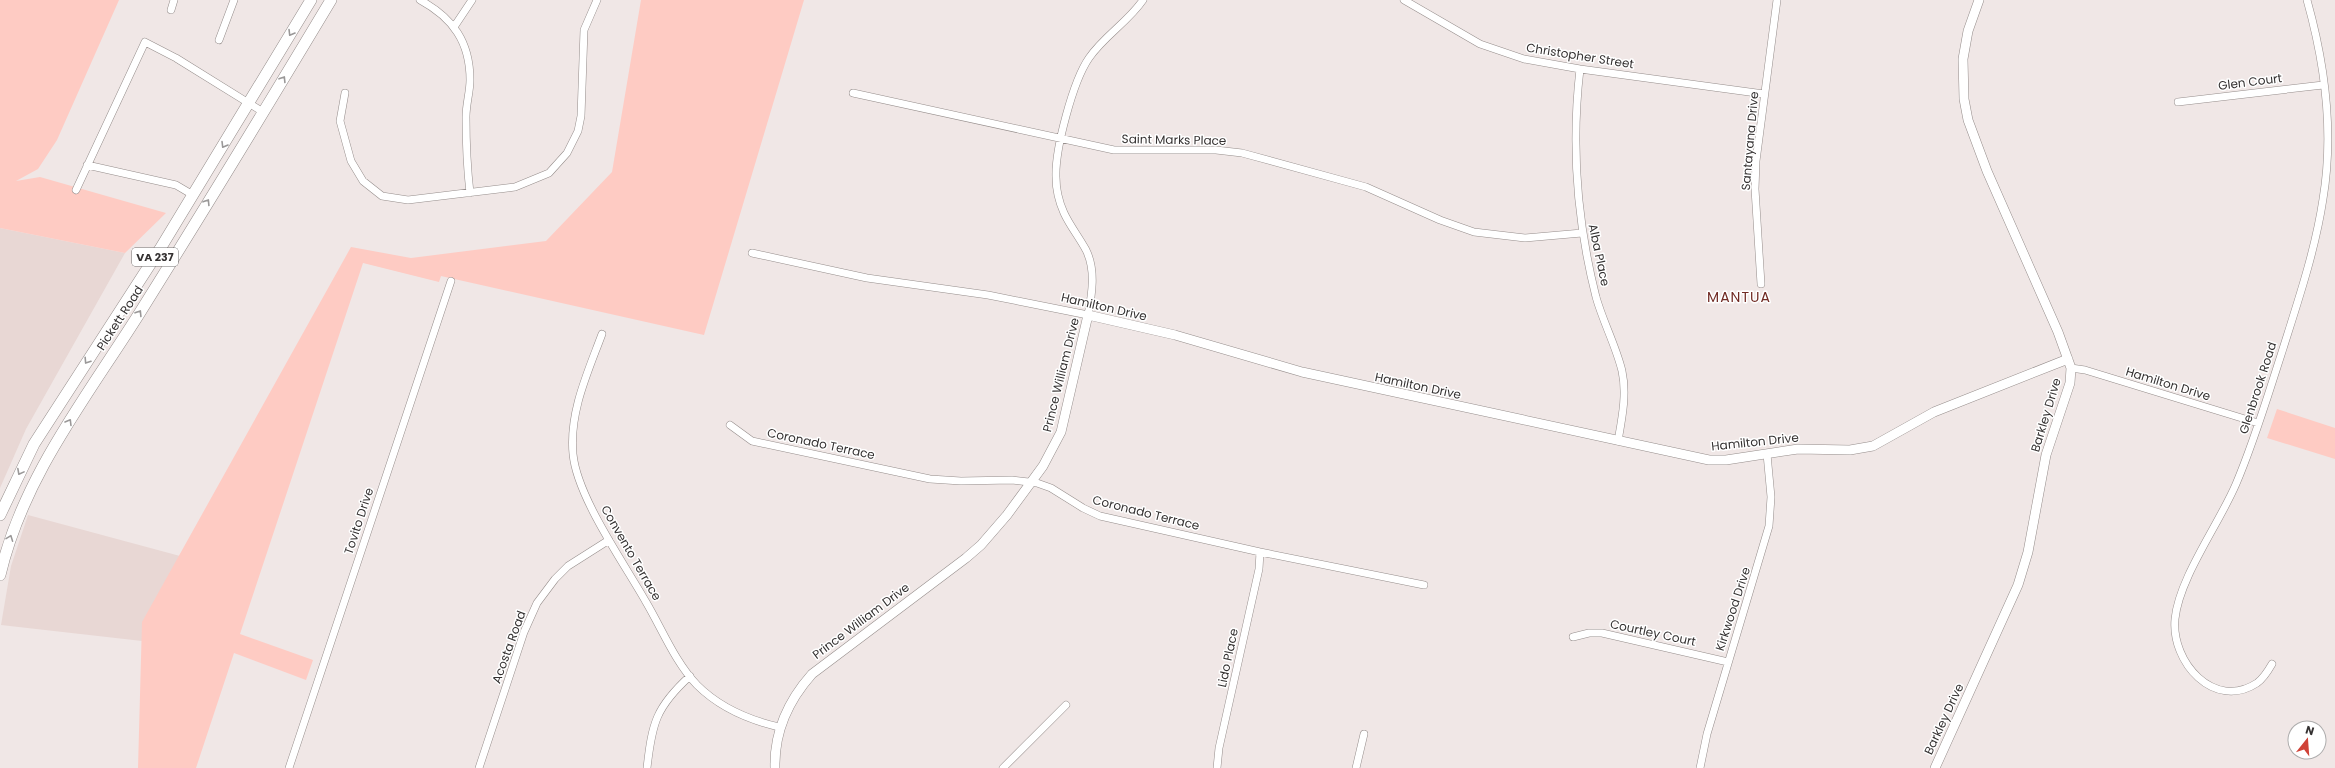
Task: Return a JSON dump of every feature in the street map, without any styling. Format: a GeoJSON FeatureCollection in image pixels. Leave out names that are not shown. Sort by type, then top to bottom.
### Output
{"type":"FeatureCollection","features":[{"type":"Feature","properties":{"kind":"main road","name":"Pickett Road"},"geometry":{"type":"LineString","coordinates":[[0,515],[34,444],[193,195],[311,0]]}},
{"type":"Feature","properties":{"kind":"main road","name":"Pickett Road"},"geometry":{"type":"LineString","coordinates":[[0,575],[7,547],[22,506],[38,473],[142,310],[331,0]]}},
{"type":"Feature","properties":{"kind":"street"},"geometry":{"type":"LineString","coordinates":[[171,10],[174,0]]}},
{"type":"Feature","properties":{"kind":"street"},"geometry":{"type":"LineString","coordinates":[[420,0],[437,10],[454,27],[467,50],[470,81],[466,115],[470,193]]}},
{"type":"Feature","properties":{"kind":"street"},"geometry":{"type":"LineString","coordinates":[[454,27],[472,0]]}},
{"type":"Feature","properties":{"kind":"street"},"geometry":{"type":"LineString","coordinates":[[345,93],[340,121],[344,141],[351,162],[363,181],[382,196],[408,200],[515,187],[549,173],[567,153],[579,124],[584,30],[597,0]]}},
{"type":"Feature","properties":{"kind":"street","name":"Prince William Drive"},"geometry":{"type":"LineString","coordinates":[[775,768],[776,744],[780,727],[790,704],[812,674],[981,545],[1032,483],[1050,456],[1061,432],[1088,315],[1092,282],[1090,263],[1086,250],[1064,212],[1057,188],[1056,165],[1073,93],[1084,66],[1101,43],[1143,0]]}},
{"type":"Feature","properties":{"kind":"street","name":"Christopher Street"},"geometry":{"type":"LineString","coordinates":[[1404,0],[1461,34],[1489,48],[1524,59],[1580,69],[1764,94]]}},
{"type":"Feature","properties":{"kind":"street","name":"Santayana Drive"},"geometry":{"type":"LineString","coordinates":[[1761,284],[1755,188],[1764,94],[1777,0]]}},
{"type":"Feature","properties":{"kind":"street","name":"Barkley Drive"},"geometry":{"type":"LineString","coordinates":[[1935,768],[2022,574],[2046,455],[2070,383],[2071,368],[1986,172],[1968,120],[1964,99],[1963,59],[1968,31],[1979,0]]}},
{"type":"Feature","properties":{"kind":"street","name":"Glenbrook Road"},"geometry":{"type":"LineString","coordinates":[[2272,664],[2258,682],[2245,689],[2234,691],[2220,689],[2207,684],[2188,667],[2181,655],[2175,632],[2176,611],[2183,587],[2226,505],[2258,423],[2300,294],[2320,218],[2328,148],[2328,121],[2317,40],[2307,0]]}},
{"type":"Feature","properties":{"kind":"street"},"geometry":{"type":"LineString","coordinates":[[219,40],[231,1]]}},
{"type":"Feature","properties":{"kind":"street"},"geometry":{"type":"LineString","coordinates":[[76,190],[145,42],[166,52],[263,112]]}},
{"type":"Feature","properties":{"kind":"street","name":"Alba Place"},"geometry":{"type":"LineString","coordinates":[[1580,69],[1576,107],[1575,141],[1582,233],[1597,298],[1622,376],[1623,406],[1618,440]]}},
{"type":"Feature","properties":{"kind":"street","name":"Glen Court"},"geometry":{"type":"LineString","coordinates":[[2178,102],[2323,85]]}},
{"type":"Feature","properties":{"kind":"street","name":"Saint Marks Place"},"geometry":{"type":"LineString","coordinates":[[853,93],[1114,150],[1216,150],[1242,153],[1366,187],[1440,220],[1474,232],[1525,238],[1582,233]]}},
{"type":"Feature","properties":{"kind":"street"},"geometry":{"type":"LineString","coordinates":[[87,165],[176,185],[193,195]]}},
{"type":"Feature","properties":{"kind":"street","name":"Hamilton Drive"},"geometry":{"type":"LineString","coordinates":[[752,252],[867,278],[988,295],[1088,315],[1175,335],[1302,372],[1709,460],[1798,449],[1850,450],[1873,446],[1934,412],[2068,359]]}},
{"type":"Feature","properties":{"kind":"street","name":"Tovito Drive"},"geometry":{"type":"LineString","coordinates":[[289,768],[451,281]]}},
{"type":"Feature","properties":{"kind":"street","name":"Convento Terrace"},"geometry":{"type":"LineString","coordinates":[[602,334],[578,400],[575,416],[572,445],[580,482],[609,540],[690,676],[709,694],[731,710],[754,720],[780,727]]}},
{"type":"Feature","properties":{"kind":"street","name":"Hamilton Drive"},"geometry":{"type":"LineString","coordinates":[[2071,368],[2085,370],[2258,423]]}},
{"type":"Feature","properties":{"kind":"street","name":"Coronado Terrace"},"geometry":{"type":"LineString","coordinates":[[730,426],[752,441],[930,479],[961,482],[1012,480],[1032,483],[1051,488],[1083,508],[1100,516],[1260,552],[1424,585]]}},
{"type":"Feature","properties":{"kind":"street","name":"Kirkwood Drive"},"geometry":{"type":"LineString","coordinates":[[1700,768],[1728,662],[1769,526],[1771,497],[1767,454]]}},
{"type":"Feature","properties":{"kind":"street","name":"Acosta Road"},"geometry":{"type":"LineString","coordinates":[[479,768],[524,632],[537,603],[550,585],[568,566],[609,540]]}},
{"type":"Feature","properties":{"kind":"street","name":"Lido Place"},"geometry":{"type":"LineString","coordinates":[[1217,768],[1219,748],[1259,568],[1260,552]]}},
{"type":"Feature","properties":{"kind":"street","name":"Courtley Court"},"geometry":{"type":"LineString","coordinates":[[1573,637],[1589,633],[1602,633],[1728,662]]}},
{"type":"Feature","properties":{"kind":"street"},"geometry":{"type":"LineString","coordinates":[[647,768],[650,740],[658,712],[666,700],[690,676]]}},
{"type":"Feature","properties":{"kind":"street"},"geometry":{"type":"LineString","coordinates":[[1003,768],[1066,705]]}},
{"type":"Feature","properties":{"kind":"street"},"geometry":{"type":"LineString","coordinates":[[1356,768],[1364,734]]}},
{"type":"Feature","properties":{"kind":"shaded area"},"geometry":{"type":"Polygon","coordinates":[[[0,0],[119,0],[57,140],[38,169],[16,181],[40,177],[166,213],[125,253],[0,228],[0,0]]]}},
{"type":"Feature","properties":{"kind":"shaded area"},"geometry":{"type":"Polygon","coordinates":[[[641,0],[804,0],[704,335],[441,276],[439,282],[363,263],[240,634],[313,660],[306,680],[234,653],[196,768],[138,768],[142,622],[351,247],[411,258],[546,241],[612,172],[641,0]]]}},
{"type":"Feature","properties":{"kind":"shaded area"},"geometry":{"type":"Polygon","coordinates":[[[0,228],[125,253],[26,429],[0,488],[0,228]]]}},
{"type":"Feature","properties":{"kind":"shaded area"},"geometry":{"type":"Polygon","coordinates":[[[2277,409],[2335,428],[2335,459],[2267,438],[2277,409]]]}},
{"type":"Feature","properties":{"kind":"shaded area"},"geometry":{"type":"Polygon","coordinates":[[[28,515],[180,556],[142,641],[1,625],[11,566],[28,515]]]}},
{"type":"Feature","properties":{"kind":"district","name":"MANTUA"},"geometry":{"type":"Point","coordinates":[1739,297]}}]}
